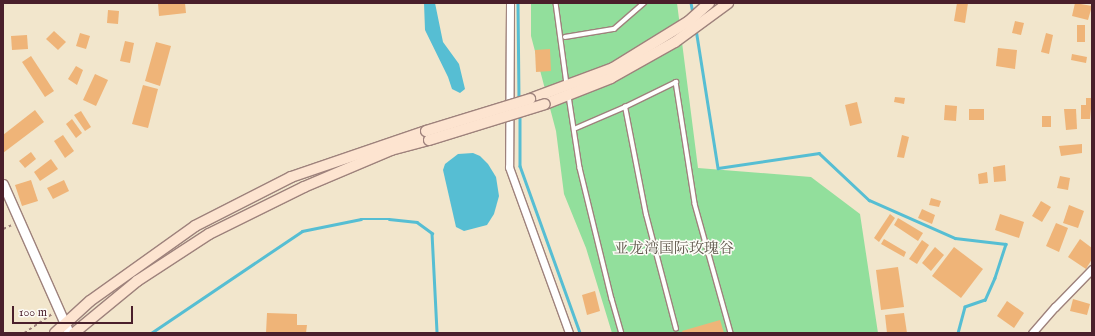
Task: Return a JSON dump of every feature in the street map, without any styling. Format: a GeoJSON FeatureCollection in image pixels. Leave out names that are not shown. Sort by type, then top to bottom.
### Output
{"type":"FeatureCollection","features":[{"type":"Feature","properties":{"kind":"main road"},"geometry":{"type":"LineString","coordinates":[[74,333],[137,280],[209,234],[304,187],[391,150],[613,68],[689,21],[709,3]]}},
{"type":"Feature","properties":{"kind":"main road"},"geometry":{"type":"LineString","coordinates":[[56,333],[67,329],[90,301],[195,226],[291,177],[427,136],[546,104],[611,78],[675,42],[728,3]]}},
{"type":"Feature","properties":{"kind":"street"},"geometry":{"type":"LineString","coordinates":[[510,3],[509,167],[569,333]]}},
{"type":"Feature","properties":{"kind":"street"},"geometry":{"type":"LineString","coordinates":[[3,184],[67,329]]}},
{"type":"Feature","properties":{"kind":"street"},"geometry":{"type":"LineString","coordinates":[[1032,333],[1092,269]]}},
{"type":"Feature","properties":{"kind":"lane"},"geometry":{"type":"LineString","coordinates":[[556,3],[580,168],[612,300],[622,333]]}},
{"type":"Feature","properties":{"kind":"lane"},"geometry":{"type":"LineString","coordinates":[[565,37],[614,29],[644,3]]}},
{"type":"Feature","properties":{"kind":"lane"},"geometry":{"type":"LineString","coordinates":[[574,129],[625,107],[676,82],[695,204],[731,333]]}},
{"type":"Feature","properties":{"kind":"lane"},"geometry":{"type":"LineString","coordinates":[[625,107],[646,215],[676,329]]}},
{"type":"Feature","properties":{"kind":"path"},"geometry":{"type":"LineString","coordinates":[[24,333],[58,310]]}},
{"type":"Feature","properties":{"kind":"green space","name":"亚龙湾国际玫瑰谷"},"geometry":{"type":"Polygon","coordinates":[[[531,3],[677,3],[698,168],[811,177],[860,214],[878,333],[612,333],[586,248],[564,194],[556,131],[531,36],[531,3]]]}},
{"type":"Feature","properties":{"kind":"water"},"geometry":{"type":"Polygon","coordinates":[[[424,3],[435,3],[443,42],[459,64],[465,89],[460,93],[452,89],[448,77],[425,30],[424,3]]]}},
{"type":"Feature","properties":{"kind":"water"},"geometry":{"type":"Polygon","coordinates":[[[473,153],[480,156],[488,164],[496,177],[499,196],[494,214],[487,225],[464,231],[456,227],[443,170],[445,164],[458,154],[473,153]]]}},
{"type":"Feature","properties":{"kind":"building"},"geometry":{"type":"Polygon","coordinates":[[[158,3],[185,3],[186,13],[159,16],[158,3]]]}},
{"type":"Feature","properties":{"kind":"building"},"geometry":{"type":"Polygon","coordinates":[[[957,3],[968,3],[965,23],[954,21],[957,3]]]}},
{"type":"Feature","properties":{"kind":"building"},"geometry":{"type":"Polygon","coordinates":[[[1075,3],[1092,6],[1088,20],[1072,16],[1075,3]]]}},
{"type":"Feature","properties":{"kind":"building"},"geometry":{"type":"Polygon","coordinates":[[[108,10],[119,11],[118,24],[107,23],[108,10]]]}},
{"type":"Feature","properties":{"kind":"building"},"geometry":{"type":"Polygon","coordinates":[[[1015,21],[1024,23],[1021,35],[1012,33],[1015,21]]]}},
{"type":"Feature","properties":{"kind":"building"},"geometry":{"type":"Polygon","coordinates":[[[1077,25],[1085,25],[1085,42],[1077,42],[1077,25]]]}},
{"type":"Feature","properties":{"kind":"building"},"geometry":{"type":"Polygon","coordinates":[[[54,31],[66,42],[58,50],[46,39],[54,31]]]}},
{"type":"Feature","properties":{"kind":"building"},"geometry":{"type":"Polygon","coordinates":[[[80,33],[90,36],[86,49],[76,46],[80,33]]]}},
{"type":"Feature","properties":{"kind":"building"},"geometry":{"type":"Polygon","coordinates":[[[1046,33],[1053,35],[1049,54],[1041,52],[1046,33]]]}},
{"type":"Feature","properties":{"kind":"building"},"geometry":{"type":"Polygon","coordinates":[[[27,35],[28,49],[12,50],[11,36],[27,35]]]}},
{"type":"Feature","properties":{"kind":"building"},"geometry":{"type":"Polygon","coordinates":[[[125,41],[134,43],[130,63],[120,61],[125,41]]]}},
{"type":"Feature","properties":{"kind":"building"},"geometry":{"type":"Polygon","coordinates":[[[156,42],[171,46],[160,86],[145,81],[156,42]]]}},
{"type":"Feature","properties":{"kind":"building"},"geometry":{"type":"Polygon","coordinates":[[[998,48],[1017,50],[1015,69],[996,66],[998,48]]]}},
{"type":"Feature","properties":{"kind":"building"},"geometry":{"type":"Polygon","coordinates":[[[550,49],[551,71],[536,72],[535,50],[550,49]]]}},
{"type":"Feature","properties":{"kind":"building"},"geometry":{"type":"Polygon","coordinates":[[[1072,54],[1087,57],[1086,63],[1071,60],[1072,54]]]}},
{"type":"Feature","properties":{"kind":"building"},"geometry":{"type":"Polygon","coordinates":[[[31,56],[54,91],[45,97],[22,62],[31,56]]]}},
{"type":"Feature","properties":{"kind":"building"},"geometry":{"type":"Polygon","coordinates":[[[76,66],[83,70],[77,85],[68,79],[76,66]]]}},
{"type":"Feature","properties":{"kind":"building"},"geometry":{"type":"Polygon","coordinates":[[[95,74],[108,80],[96,106],[83,100],[95,74]]]}},
{"type":"Feature","properties":{"kind":"building"},"geometry":{"type":"Polygon","coordinates":[[[143,85],[158,89],[148,128],[132,124],[143,85]]]}},
{"type":"Feature","properties":{"kind":"building"},"geometry":{"type":"Polygon","coordinates":[[[895,97],[905,98],[904,104],[894,102],[895,97]]]}},
{"type":"Feature","properties":{"kind":"building"},"geometry":{"type":"Polygon","coordinates":[[[1086,98],[1092,98],[1090,119],[1081,119],[1081,105],[1086,105],[1086,98]]]}},
{"type":"Feature","properties":{"kind":"building"},"geometry":{"type":"Polygon","coordinates":[[[857,102],[862,123],[850,126],[845,105],[857,102]]]}},
{"type":"Feature","properties":{"kind":"building"},"geometry":{"type":"Polygon","coordinates":[[[945,105],[957,106],[956,121],[944,120],[945,105]]]}},
{"type":"Feature","properties":{"kind":"building"},"geometry":{"type":"Polygon","coordinates":[[[969,109],[984,109],[984,120],[969,120],[969,109]]]}},
{"type":"Feature","properties":{"kind":"building"},"geometry":{"type":"Polygon","coordinates":[[[1064,109],[1076,109],[1077,129],[1066,130],[1064,109]]]}},
{"type":"Feature","properties":{"kind":"building"},"geometry":{"type":"Polygon","coordinates":[[[35,110],[44,122],[3,153],[3,135],[35,110]]]}},
{"type":"Feature","properties":{"kind":"building"},"geometry":{"type":"Polygon","coordinates":[[[81,111],[91,127],[85,131],[74,115],[81,111]]]}},
{"type":"Feature","properties":{"kind":"building"},"geometry":{"type":"Polygon","coordinates":[[[1042,116],[1051,116],[1051,127],[1042,127],[1042,116]]]}},
{"type":"Feature","properties":{"kind":"building"},"geometry":{"type":"Polygon","coordinates":[[[72,119],[82,133],[76,138],[66,124],[72,119]]]}},
{"type":"Feature","properties":{"kind":"building"},"geometry":{"type":"Polygon","coordinates":[[[63,135],[74,151],[65,158],[54,141],[63,135]]]}},
{"type":"Feature","properties":{"kind":"building"},"geometry":{"type":"Polygon","coordinates":[[[902,135],[909,137],[904,158],[897,157],[902,135]]]}},
{"type":"Feature","properties":{"kind":"building"},"geometry":{"type":"Polygon","coordinates":[[[1082,144],[1082,153],[1061,156],[1059,146],[1082,144]]]}},
{"type":"Feature","properties":{"kind":"building"},"geometry":{"type":"Polygon","coordinates":[[[31,152],[36,159],[25,168],[19,161],[31,152]]]}},
{"type":"Feature","properties":{"kind":"building"},"geometry":{"type":"Polygon","coordinates":[[[51,159],[58,169],[40,181],[34,172],[51,159]]]}},
{"type":"Feature","properties":{"kind":"building"},"geometry":{"type":"Polygon","coordinates":[[[1005,165],[1006,181],[994,182],[993,167],[1005,165]]]}},
{"type":"Feature","properties":{"kind":"building"},"geometry":{"type":"Polygon","coordinates":[[[987,172],[988,183],[979,184],[978,174],[987,172]]]}},
{"type":"Feature","properties":{"kind":"building"},"geometry":{"type":"Polygon","coordinates":[[[1060,176],[1070,178],[1068,190],[1057,188],[1060,176]]]}},
{"type":"Feature","properties":{"kind":"building"},"geometry":{"type":"Polygon","coordinates":[[[31,180],[38,201],[22,206],[15,185],[31,180]]]}},
{"type":"Feature","properties":{"kind":"building"},"geometry":{"type":"Polygon","coordinates":[[[64,180],[69,191],[53,199],[47,188],[64,180]]]}},
{"type":"Feature","properties":{"kind":"building"},"geometry":{"type":"Polygon","coordinates":[[[931,198],[941,201],[939,207],[929,205],[931,198]]]}},
{"type":"Feature","properties":{"kind":"building"},"geometry":{"type":"Polygon","coordinates":[[[1041,201],[1051,207],[1042,222],[1032,216],[1041,201]]]}},
{"type":"Feature","properties":{"kind":"building"},"geometry":{"type":"Polygon","coordinates":[[[1069,205],[1084,211],[1078,228],[1063,223],[1069,205]]]}},
{"type":"Feature","properties":{"kind":"building"},"geometry":{"type":"Polygon","coordinates":[[[922,209],[935,215],[932,224],[918,218],[922,209]]]}},
{"type":"Feature","properties":{"kind":"building"},"geometry":{"type":"Polygon","coordinates":[[[890,214],[895,218],[879,242],[874,238],[890,214]]]}},
{"type":"Feature","properties":{"kind":"building"},"geometry":{"type":"Polygon","coordinates":[[[1000,214],[1024,222],[1019,238],[995,230],[1000,214]]]}},
{"type":"Feature","properties":{"kind":"building"},"geometry":{"type":"Polygon","coordinates":[[[898,218],[923,233],[918,241],[894,225],[898,218]]]}},
{"type":"Feature","properties":{"kind":"building"},"geometry":{"type":"Polygon","coordinates":[[[1056,223],[1068,228],[1059,252],[1046,246],[1056,223]]]}},
{"type":"Feature","properties":{"kind":"building"},"geometry":{"type":"Polygon","coordinates":[[[884,239],[906,252],[904,257],[881,244],[884,239]]]}},
{"type":"Feature","properties":{"kind":"building"},"geometry":{"type":"Polygon","coordinates":[[[1080,239],[1092,248],[1092,259],[1086,269],[1068,257],[1080,239]]]}},
{"type":"Feature","properties":{"kind":"building"},"geometry":{"type":"Polygon","coordinates":[[[922,240],[929,245],[917,264],[909,259],[922,240]]]}},
{"type":"Feature","properties":{"kind":"building"},"geometry":{"type":"Polygon","coordinates":[[[935,247],[944,255],[931,271],[922,263],[935,247]]]}},
{"type":"Feature","properties":{"kind":"building"},"geometry":{"type":"Polygon","coordinates":[[[954,247],[983,269],[961,298],[932,276],[954,247]]]}},
{"type":"Feature","properties":{"kind":"building"},"geometry":{"type":"Polygon","coordinates":[[[898,267],[904,307],[881,310],[876,270],[898,267]]]}},
{"type":"Feature","properties":{"kind":"building"},"geometry":{"type":"Polygon","coordinates":[[[595,291],[600,311],[587,315],[582,295],[595,291]]]}},
{"type":"Feature","properties":{"kind":"building"},"geometry":{"type":"Polygon","coordinates":[[[1073,299],[1090,304],[1087,315],[1070,311],[1073,299]]]}},
{"type":"Feature","properties":{"kind":"building"},"geometry":{"type":"Polygon","coordinates":[[[1007,301],[1024,313],[1014,328],[997,316],[1007,301]]]}},
{"type":"Feature","properties":{"kind":"building"},"geometry":{"type":"Polygon","coordinates":[[[267,313],[297,314],[297,325],[307,325],[306,333],[266,333],[267,313]]]}},
{"type":"Feature","properties":{"kind":"building"},"geometry":{"type":"Polygon","coordinates":[[[904,313],[907,333],[887,333],[885,315],[904,313]]]}},
{"type":"Feature","properties":{"kind":"building"},"geometry":{"type":"Polygon","coordinates":[[[720,320],[724,333],[683,333],[682,331],[720,320]]]}},
{"type":"Feature","properties":{"kind":"waterway"},"geometry":{"type":"LineString","coordinates":[[518,3],[519,99]]}},
{"type":"Feature","properties":{"kind":"waterway"},"geometry":{"type":"LineString","coordinates":[[691,3],[693,13]]}},
{"type":"Feature","properties":{"kind":"waterway"},"geometry":{"type":"LineString","coordinates":[[696,29],[718,168],[819,153],[869,200],[955,238],[1006,244],[995,278],[985,300],[965,307],[958,333]]}},
{"type":"Feature","properties":{"kind":"waterway"},"geometry":{"type":"LineString","coordinates":[[520,114],[520,166],[580,333]]}},
{"type":"Feature","properties":{"kind":"waterway"},"geometry":{"type":"LineString","coordinates":[[151,333],[302,231],[361,219],[389,219],[417,222],[432,233],[437,333]]}}]}
